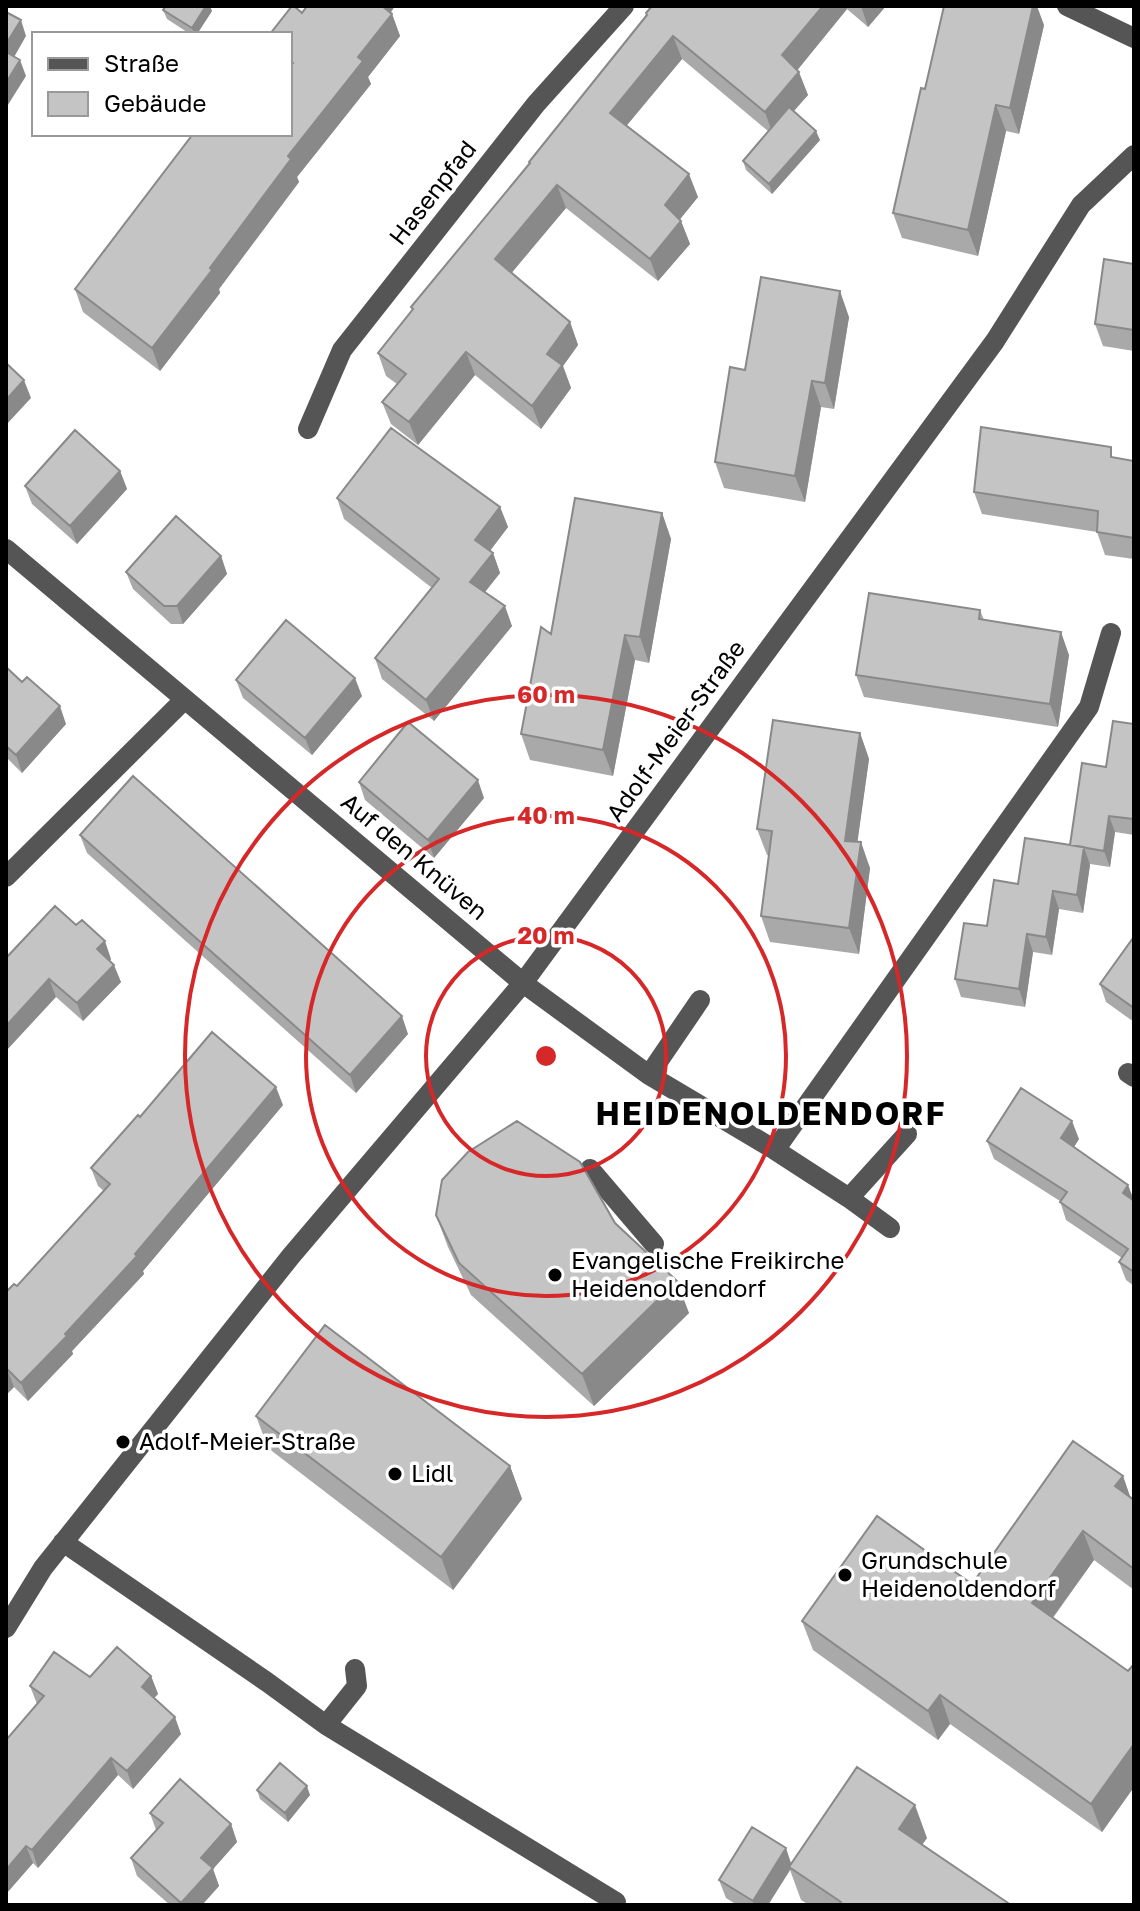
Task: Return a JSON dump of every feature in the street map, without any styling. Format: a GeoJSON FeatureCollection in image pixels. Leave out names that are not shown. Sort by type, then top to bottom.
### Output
{"type":"FeatureCollection","features":[{"type":"Feature","properties":{"kind":"street","name":"Hasenpfad"},"geometry":{"type":"LineString","coordinates":[[308,429],[342,350],[536,104],[624,6]]}},
{"type":"Feature","properties":{"kind":"street"},"geometry":{"type":"LineString","coordinates":[[1067,6],[1134,38]]}},
{"type":"Feature","properties":{"kind":"street","name":"Adolf-Meier-Straße"},"geometry":{"type":"LineString","coordinates":[[6,1628],[43,1568],[291,1256],[523,983],[995,341],[1081,205],[1134,155]]}},
{"type":"Feature","properties":{"kind":"street","name":"Auf den Knüven"},"geometry":{"type":"LineString","coordinates":[[6,549],[523,983],[649,1075],[775,1150],[890,1228]]}},
{"type":"Feature","properties":{"kind":"street"},"geometry":{"type":"LineString","coordinates":[[775,1150],[1089,707],[1111,633]]}},
{"type":"Feature","properties":{"kind":"street"},"geometry":{"type":"LineString","coordinates":[[6,877],[185,699]]}},
{"type":"Feature","properties":{"kind":"street"},"geometry":{"type":"LineString","coordinates":[[649,1075],[700,1000]]}},
{"type":"Feature","properties":{"kind":"street"},"geometry":{"type":"LineString","coordinates":[[849,1198],[907,1134]]}},
{"type":"Feature","properties":{"kind":"street"},"geometry":{"type":"LineString","coordinates":[[590,1169],[654,1244]]}},
{"type":"Feature","properties":{"kind":"street"},"geometry":{"type":"LineString","coordinates":[[63,1542],[326,1725],[616,1902]]}},
{"type":"Feature","properties":{"kind":"street"},"geometry":{"type":"LineString","coordinates":[[326,1725],[357,1686],[355,1669]]}},
{"type":"Feature","properties":{"kind":"building"},"geometry":{"type":"Polygon","coordinates":[[[166,6],[206,6],[192,28],[163,10],[166,6]]]}},
{"type":"Feature","properties":{"kind":"building"},"geometry":{"type":"Polygon","coordinates":[[[292,6],[302,13],[307,6],[382,6],[392,14],[358,57],[363,61],[288,156],[291,159],[152,348],[75,289],[191,136],[292,136],[292,32],[272,32],[292,6]]]}},
{"type":"Feature","properties":{"kind":"building"},"geometry":{"type":"Polygon","coordinates":[[[652,6],[823,6],[782,55],[799,72],[765,112],[673,36],[610,113],[689,174],[665,205],[681,221],[650,259],[557,185],[495,259],[570,322],[547,354],[562,365],[532,406],[466,352],[409,422],[382,402],[406,374],[378,353],[413,309],[411,307],[530,163],[652,6]]]}},
{"type":"Feature","properties":{"kind":"building"},"geometry":{"type":"Polygon","coordinates":[[[944,6],[1033,6],[1010,108],[996,105],[968,230],[893,213],[921,88],[925,89],[944,6]]]}},
{"type":"Feature","properties":{"kind":"building"},"geometry":{"type":"Polygon","coordinates":[[[6,12],[21,20],[6,44],[6,12]]]}},
{"type":"Feature","properties":{"kind":"building"},"geometry":{"type":"Polygon","coordinates":[[[6,52],[20,60],[6,83],[6,52]]]}},
{"type":"Feature","properties":{"kind":"building"},"geometry":{"type":"Polygon","coordinates":[[[789,107],[816,131],[769,184],[743,161],[789,107]]]}},
{"type":"Feature","properties":{"kind":"building"},"geometry":{"type":"Polygon","coordinates":[[[1104,259],[1134,264],[1134,330],[1095,324],[1104,259]]]}},
{"type":"Feature","properties":{"kind":"building"},"geometry":{"type":"Polygon","coordinates":[[[761,277],[840,291],[825,383],[812,381],[795,476],[715,462],[730,367],[745,370],[761,277]]]}},
{"type":"Feature","properties":{"kind":"building"},"geometry":{"type":"Polygon","coordinates":[[[6,363],[24,380],[6,400],[6,363]]]}},
{"type":"Feature","properties":{"kind":"building"},"geometry":{"type":"Polygon","coordinates":[[[981,427],[1111,447],[1111,457],[1134,461],[1134,538],[1097,532],[1098,511],[974,492],[981,427]]]}},
{"type":"Feature","properties":{"kind":"building"},"geometry":{"type":"Polygon","coordinates":[[[391,428],[500,507],[475,540],[493,553],[470,582],[505,606],[426,700],[375,658],[439,579],[337,498],[391,428]]]}},
{"type":"Feature","properties":{"kind":"building"},"geometry":{"type":"Polygon","coordinates":[[[75,430],[120,471],[70,526],[25,486],[75,430]]]}},
{"type":"Feature","properties":{"kind":"building"},"geometry":{"type":"Polygon","coordinates":[[[575,498],[662,513],[640,637],[625,635],[603,750],[521,734],[541,627],[551,634],[575,498]]]}},
{"type":"Feature","properties":{"kind":"building"},"geometry":{"type":"Polygon","coordinates":[[[176,516],[221,556],[177,606],[164,606],[126,572],[176,516]]]}},
{"type":"Feature","properties":{"kind":"building"},"geometry":{"type":"Polygon","coordinates":[[[869,593],[980,610],[979,619],[1061,632],[1050,704],[856,675],[869,593]]]}},
{"type":"Feature","properties":{"kind":"building"},"geometry":{"type":"Polygon","coordinates":[[[286,620],[355,678],[305,738],[236,680],[286,620]]]}},
{"type":"Feature","properties":{"kind":"building"},"geometry":{"type":"Polygon","coordinates":[[[6,667],[22,682],[27,677],[60,706],[16,755],[6,746],[6,667]]]}},
{"type":"Feature","properties":{"kind":"building"},"geometry":{"type":"Polygon","coordinates":[[[773,720],[860,733],[845,841],[861,842],[849,928],[761,916],[772,831],[757,829],[773,720]]]}},
{"type":"Feature","properties":{"kind":"building"},"geometry":{"type":"Polygon","coordinates":[[[1113,721],[1134,724],[1134,819],[1109,816],[1104,851],[1070,845],[1082,763],[1106,767],[1113,721]]]}},
{"type":"Feature","properties":{"kind":"building"},"geometry":{"type":"Polygon","coordinates":[[[408,722],[478,780],[428,840],[359,782],[408,722]]]}},
{"type":"Feature","properties":{"kind":"building"},"geometry":{"type":"Polygon","coordinates":[[[133,776],[402,1016],[350,1075],[80,835],[133,776]]]}},
{"type":"Feature","properties":{"kind":"building"},"geometry":{"type":"Polygon","coordinates":[[[1025,838],[1084,847],[1077,895],[1053,891],[1046,937],[1027,934],[1019,989],[955,979],[964,923],[987,926],[994,880],[1018,884],[1025,838]]]}},
{"type":"Feature","properties":{"kind":"building"},"geometry":{"type":"Polygon","coordinates":[[[55,906],[76,925],[82,920],[105,941],[97,949],[114,965],[77,1003],[49,979],[6,1026],[6,958],[55,906]]]}},
{"type":"Feature","properties":{"kind":"building"},"geometry":{"type":"Polygon","coordinates":[[[1134,939],[1134,1008],[1100,984],[1134,939]]]}},
{"type":"Feature","properties":{"kind":"building"},"geometry":{"type":"Polygon","coordinates":[[[212,1032],[276,1087],[135,1254],[137,1256],[21,1383],[6,1370],[6,1292],[14,1284],[17,1286],[110,1184],[91,1168],[138,1115],[140,1117],[212,1032]]]}},
{"type":"Feature","properties":{"kind":"building"},"geometry":{"type":"Polygon","coordinates":[[[1021,1088],[1072,1121],[1061,1138],[1128,1185],[1123,1193],[1134,1201],[1134,1272],[1119,1262],[1128,1249],[1060,1202],[1067,1192],[987,1141],[1021,1088]]]}},
{"type":"Feature","properties":{"kind":"building","name":"Evangelische Freikirche Heidenoldendorf"},"geometry":{"type":"Polygon","coordinates":[[[517,1121],[580,1162],[615,1223],[677,1281],[582,1374],[459,1263],[436,1215],[442,1180],[468,1152],[517,1121]]]}},
{"type":"Feature","properties":{"kind":"building","name":"Lidl"},"geometry":{"type":"Polygon","coordinates":[[[325,1325],[510,1466],[441,1557],[256,1416],[325,1325]]]}},
{"type":"Feature","properties":{"kind":"building"},"geometry":{"type":"Polygon","coordinates":[[[1073,1441],[1123,1476],[1115,1486],[1134,1500],[1134,1569],[1083,1531],[1032,1603],[1128,1671],[1134,1664],[1134,1744],[1091,1804],[940,1695],[928,1711],[802,1621],[877,1516],[972,1584],[1073,1441]]]}},
{"type":"Feature","properties":{"kind":"building"},"geometry":{"type":"Polygon","coordinates":[[[117,1647],[151,1676],[142,1687],[175,1717],[127,1771],[111,1758],[32,1850],[26,1846],[6,1870],[6,1740],[44,1696],[30,1686],[54,1652],[90,1677],[117,1647]]]}},
{"type":"Feature","properties":{"kind":"building"},"geometry":{"type":"Polygon","coordinates":[[[280,1763],[307,1786],[285,1813],[257,1790],[280,1763]]]}},
{"type":"Feature","properties":{"kind":"building"},"geometry":{"type":"Polygon","coordinates":[[[857,1767],[915,1805],[899,1829],[1011,1905],[839,1905],[841,1902],[789,1867],[857,1767]]]}},
{"type":"Feature","properties":{"kind":"building"},"geometry":{"type":"Polygon","coordinates":[[[180,1779],[231,1824],[201,1858],[213,1868],[181,1903],[131,1858],[163,1823],[150,1813],[180,1779]]]}},
{"type":"Feature","properties":{"kind":"building"},"geometry":{"type":"Polygon","coordinates":[[[752,1827],[786,1848],[753,1901],[719,1880],[752,1827]]]}},
{"type":"Feature","properties":{"kind":"place","name":"Evangelische Freikirche Heidenoldendorf"},"geometry":{"type":"Point","coordinates":[555,1275]}},
{"type":"Feature","properties":{"kind":"place","name":"Adolf-Meier-Straße"},"geometry":{"type":"Point","coordinates":[123,1442]}},
{"type":"Feature","properties":{"kind":"place","name":"Lidl"},"geometry":{"type":"Point","coordinates":[395,1474]}},
{"type":"Feature","properties":{"kind":"place","name":"Grundschule Heidenoldendorf"},"geometry":{"type":"Point","coordinates":[845,1575]}},
{"type":"Feature","properties":{"kind":"district","name":"HEIDENOLDENDORF"},"geometry":{"type":"Point","coordinates":[771,1114]}}]}
